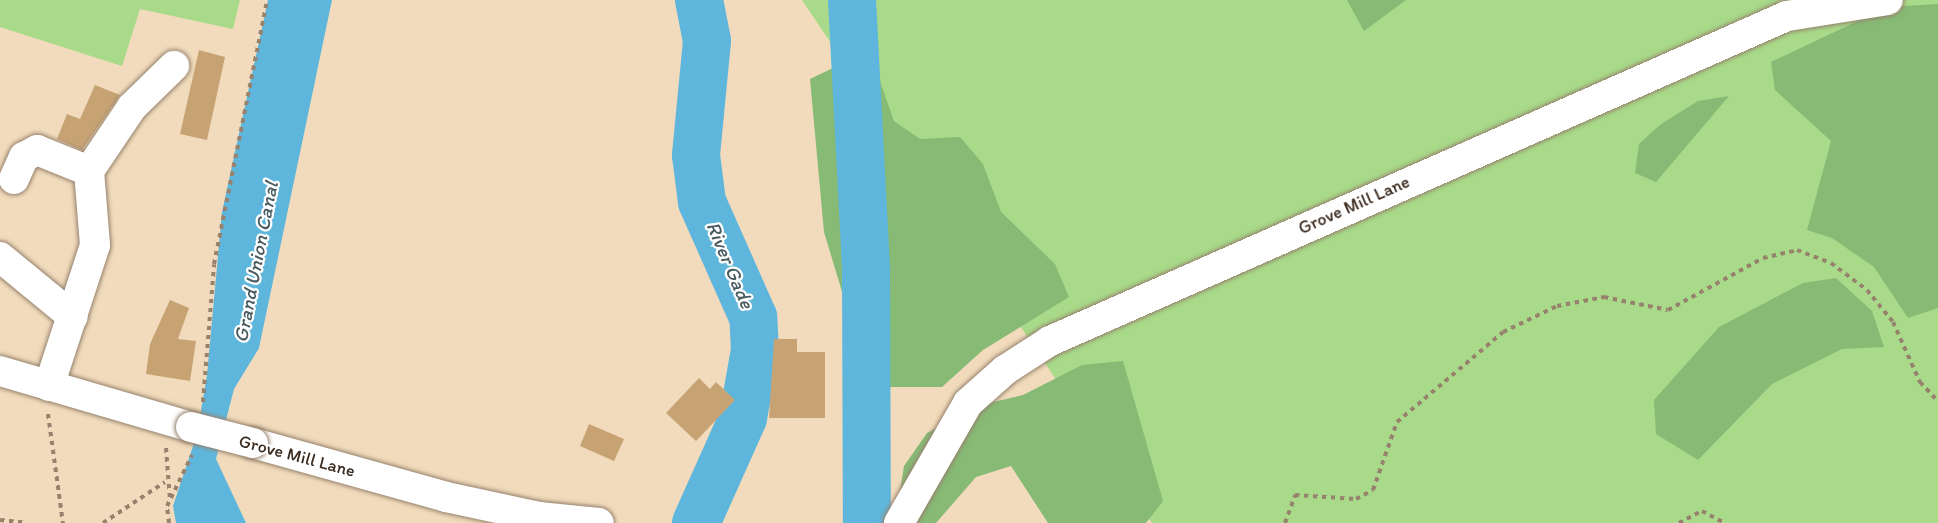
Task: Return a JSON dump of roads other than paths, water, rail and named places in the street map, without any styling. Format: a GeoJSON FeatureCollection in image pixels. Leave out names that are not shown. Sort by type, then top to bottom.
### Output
{"type":"FeatureCollection","features":[{"type":"Feature","properties":{"kind":"street","name":"Grove Mill Lane"},"geometry":{"type":"LineString","coordinates":[[899,523],[968,403],[1005,370],[1050,341],[1787,16],[1888,0]]}},
{"type":"Feature","properties":{"kind":"street"},"geometry":{"type":"LineString","coordinates":[[49,386],[95,244],[88,171],[132,107],[174,66]]}},
{"type":"Feature","properties":{"kind":"street"},"geometry":{"type":"LineString","coordinates":[[14,179],[24,157],[37,150],[88,171]]}},
{"type":"Feature","properties":{"kind":"street"},"geometry":{"type":"LineString","coordinates":[[0,257],[73,317]]}},
{"type":"Feature","properties":{"kind":"street","name":"Grove Mill Lane"},"geometry":{"type":"LineString","coordinates":[[0,371],[197,430],[253,443],[446,497],[539,518],[598,523]]}},
{"type":"Feature","properties":{"kind":"water","name":"Grand Union Canal"},"geometry":{"type":"Polygon","coordinates":[[[268,0],[332,0],[259,348],[234,389],[216,459],[246,523],[176,523],[173,506],[197,434],[207,375],[222,212],[268,0]]]}},
{"type":"Feature","properties":{"kind":"waterway","name":"River Gade"},"geometry":{"type":"LineString","coordinates":[[696,523],[743,418],[755,350],[753,317],[702,202],[696,155],[707,41],[699,0]]}},
{"type":"Feature","properties":{"kind":"waterway"},"geometry":{"type":"LineString","coordinates":[[852,0],[866,271],[867,523]]}}]}
